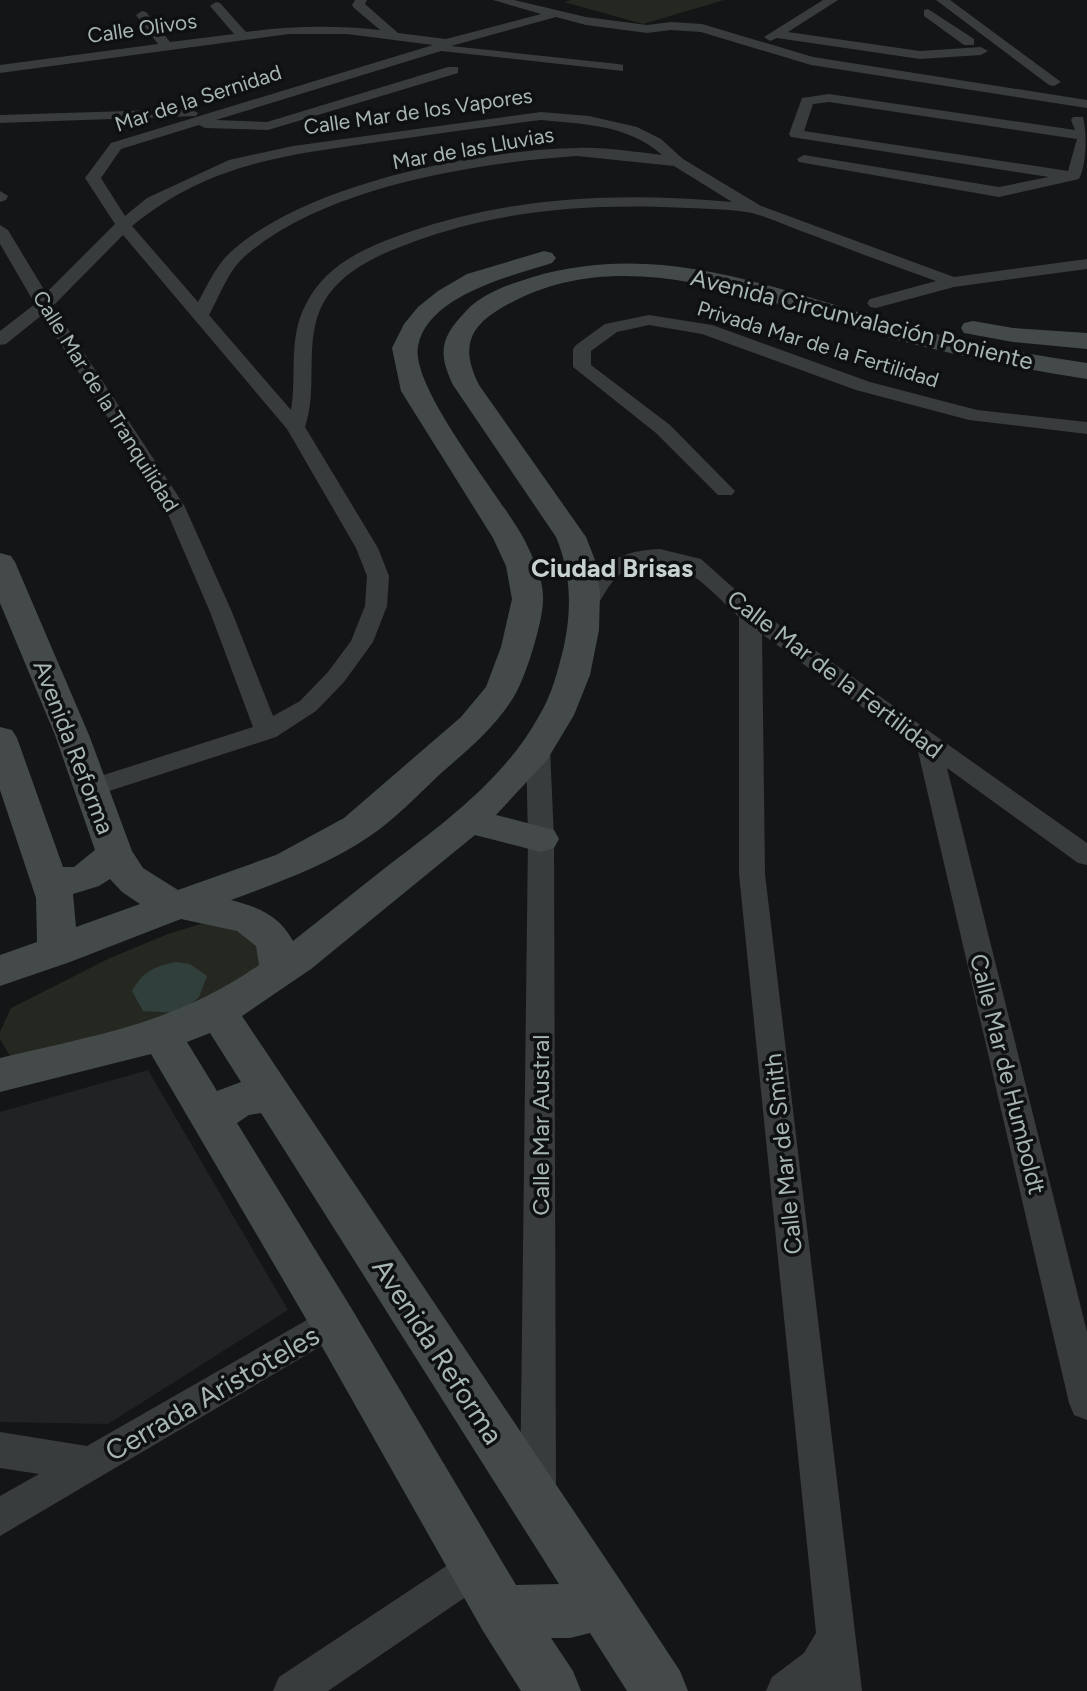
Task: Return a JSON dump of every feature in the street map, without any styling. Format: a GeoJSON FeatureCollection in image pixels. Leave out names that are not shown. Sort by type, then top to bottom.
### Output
{"type":"FeatureCollection","features":[{"type":"Feature","properties":{"kind":"main road","name":"Avenida Circunvalación Poniente"},"geometry":{"type":"LineString","coordinates":[[0,971],[289,864],[357,827],[473,725],[501,690],[517,647],[528,599],[521,566],[508,538],[414,391],[405,348],[413,329],[428,312],[475,279],[548,257],[633,250],[695,253],[729,260],[960,326],[1013,335],[1087,341]]}},
{"type":"Feature","properties":{"kind":"main road","name":"Avenida Circunvalación Poniente"},"geometry":{"type":"LineString","coordinates":[[0,1075],[160,1034],[217,1011],[279,972],[468,821],[538,748],[565,705],[580,658],[586,606],[583,562],[571,537],[466,384],[457,366],[455,351],[461,333],[469,320],[482,309],[512,292],[572,274],[626,269],[685,272],[723,280],[969,350],[1031,364],[1087,371]]}},
{"type":"Feature","properties":{"kind":"main road","name":"Avenida Reforma"},"geometry":{"type":"LineString","coordinates":[[3,580],[71,733],[114,850],[129,877],[148,891],[179,905]]}},
{"type":"Feature","properties":{"kind":"main road"},"geometry":{"type":"LineString","coordinates":[[0,738],[48,879],[57,914],[55,952]]}},
{"type":"Feature","properties":{"kind":"main road"},"geometry":{"type":"LineString","coordinates":[[468,821],[541,839]]}},
{"type":"Feature","properties":{"kind":"main road"},"geometry":{"type":"LineString","coordinates":[[48,879],[62,882],[79,880],[95,873],[114,850]]}},
{"type":"Feature","properties":{"kind":"main road"},"geometry":{"type":"LineString","coordinates":[[179,905],[212,910],[253,922],[268,935],[278,950],[279,972]]}},
{"type":"Feature","properties":{"kind":"main road","name":"Avenida Reforma"},"geometry":{"type":"LineString","coordinates":[[217,1011],[660,1691]]}},
{"type":"Feature","properties":{"kind":"main road"},"geometry":{"type":"LineString","coordinates":[[160,1034],[333,1321],[489,1590],[553,1691]]}},
{"type":"Feature","properties":{"kind":"main road"},"geometry":{"type":"LineString","coordinates":[[212,1119],[223,1108],[237,1100],[270,1096]]}},
{"type":"Feature","properties":{"kind":"main road"},"geometry":{"type":"LineString","coordinates":[[489,1590],[570,1611],[603,1602]]}},
{"type":"Feature","properties":{"kind":"street"},"geometry":{"type":"LineString","coordinates":[[499,0],[554,14],[647,29],[671,26],[702,28],[811,61],[1087,104]]}},
{"type":"Feature","properties":{"kind":"street"},"geometry":{"type":"LineString","coordinates":[[757,46],[832,0]]}},
{"type":"Feature","properties":{"kind":"street"},"geometry":{"type":"LineString","coordinates":[[942,0],[1054,82]]}},
{"type":"Feature","properties":{"kind":"street"},"geometry":{"type":"LineString","coordinates":[[215,6],[243,36]]}},
{"type":"Feature","properties":{"kind":"street"},"geometry":{"type":"LineString","coordinates":[[352,8],[394,37],[437,48],[618,68]]}},
{"type":"Feature","properties":{"kind":"street","name":"Calle Olivos"},"geometry":{"type":"LineString","coordinates":[[289,30],[352,8]]}},
{"type":"Feature","properties":{"kind":"street"},"geometry":{"type":"LineString","coordinates":[[775,34],[920,55],[983,56],[928,13]]}},
{"type":"Feature","properties":{"kind":"street"},"geometry":{"type":"LineString","coordinates":[[394,37],[446,43],[554,14]]}},
{"type":"Feature","properties":{"kind":"street"},"geometry":{"type":"LineString","coordinates":[[142,15],[166,46]]}},
{"type":"Feature","properties":{"kind":"street"},"geometry":{"type":"LineString","coordinates":[[275,15],[289,30]]}},
{"type":"Feature","properties":{"kind":"street"},"geometry":{"type":"LineString","coordinates":[[702,28],[722,21]]}},
{"type":"Feature","properties":{"kind":"street","name":"Calle Olivos"},"geometry":{"type":"LineString","coordinates":[[0,69],[289,30],[347,30],[394,37]]}},
{"type":"Feature","properties":{"kind":"street","name":"Mar de la Sernidad"},"geometry":{"type":"LineString","coordinates":[[295,428],[123,225],[93,178],[116,146],[437,48]]}},
{"type":"Feature","properties":{"kind":"street"},"geometry":{"type":"LineString","coordinates":[[163,114],[188,123],[268,126],[453,70]]}},
{"type":"Feature","properties":{"kind":"street"},"geometry":{"type":"LineString","coordinates":[[1074,176],[796,134],[807,101],[829,98],[1085,136]]}},
{"type":"Feature","properties":{"kind":"street"},"geometry":{"type":"LineString","coordinates":[[1058,99],[1075,114],[1085,136],[1074,176]]}},
{"type":"Feature","properties":{"kind":"street"},"geometry":{"type":"LineString","coordinates":[[0,119],[222,112]]}},
{"type":"Feature","properties":{"kind":"street","name":"Calle Mar de los Vapores"},"geometry":{"type":"LineString","coordinates":[[0,340],[44,305],[123,225],[153,201],[181,184],[234,163],[293,150],[510,119],[562,117],[611,124],[656,142],[678,162],[755,209],[953,282]]}},
{"type":"Feature","properties":{"kind":"street","name":"Mar de las Lluvias"},"geometry":{"type":"LineString","coordinates":[[199,316],[236,255],[254,240],[290,220],[369,189],[442,170],[545,155],[604,153],[678,162]]}},
{"type":"Feature","properties":{"kind":"street"},"geometry":{"type":"LineString","coordinates":[[804,159],[999,192],[1074,176]]}},
{"type":"Feature","properties":{"kind":"street"},"geometry":{"type":"LineString","coordinates":[[91,788],[267,731],[308,706],[336,677],[362,642],[376,606],[378,576],[367,548],[295,428],[302,413],[302,333],[314,302],[339,272],[369,254],[459,220],[509,208],[623,199],[687,201],[755,209]]}},
{"type":"Feature","properties":{"kind":"street","name":"Calle Mar de la Tranquilidad"},"geometry":{"type":"LineString","coordinates":[[0,230],[44,305],[174,505],[221,612],[267,731]]}},
{"type":"Feature","properties":{"kind":"street"},"geometry":{"type":"LineString","coordinates":[[876,303],[953,282],[1087,264]]}},
{"type":"Feature","properties":{"kind":"street","name":"Privada Mar de la Fertilidad"},"geometry":{"type":"LineString","coordinates":[[724,491],[663,429],[582,368],[582,349],[611,328],[649,320],[706,329],[863,386],[976,416],[1087,428]]}},
{"type":"Feature","properties":{"kind":"street","name":"Calle Mar de la Fertilidad"},"geometry":{"type":"LineString","coordinates":[[586,606],[610,571],[641,556],[660,555],[693,564],[750,615],[1087,856]]}},
{"type":"Feature","properties":{"kind":"street","name":"Calle Mar de Smith"},"geometry":{"type":"LineString","coordinates":[[750,615],[752,874],[842,1691]]}},
{"type":"Feature","properties":{"kind":"street","name":"Calle Mar de Humboldt"},"geometry":{"type":"LineString","coordinates":[[929,744],[1087,1403]]}},
{"type":"Feature","properties":{"kind":"street","name":"Calle Mar Austral"},"geometry":{"type":"LineString","coordinates":[[538,748],[541,839],[538,1503]]}},
{"type":"Feature","properties":{"kind":"street","name":"Cerrada Aristoteles"},"geometry":{"type":"LineString","coordinates":[[0,1517],[333,1321]]}},
{"type":"Feature","properties":{"kind":"street","name":"Cerrada Aristoteles"},"geometry":{"type":"LineString","coordinates":[[0,1450],[91,1464]]}},
{"type":"Feature","properties":{"kind":"street"},"geometry":{"type":"LineString","coordinates":[[293,1691],[489,1590]]}},
{"type":"Feature","properties":{"kind":"street"},"geometry":{"type":"LineString","coordinates":[[786,1691],[818,1667],[835,1638]]}},
{"type":"Feature","properties":{"kind":"shaded area"},"geometry":{"type":"Polygon","coordinates":[[[724,0],[643,24],[564,2],[724,0]]]}},
{"type":"Feature","properties":{"kind":"shaded area"},"geometry":{"type":"Polygon","coordinates":[[[210,921],[240,923],[275,953],[189,1019],[13,1061],[0,1039],[0,1032],[11,1008],[110,958],[168,934],[210,921]]]}},
{"type":"Feature","properties":{"kind":"shaded area"},"geometry":{"type":"Polygon","coordinates":[[[175,962],[190,964],[207,976],[199,997],[180,1013],[143,1011],[132,991],[149,971],[175,962]]]}},
{"type":"Feature","properties":{"kind":"shaded area"},"geometry":{"type":"Polygon","coordinates":[[[148,1070],[288,1310],[108,1424],[0,1422],[0,1112],[148,1070]]]}},
{"type":"Feature","properties":{"kind":"district","name":"Ciudad Brisas"},"geometry":{"type":"Point","coordinates":[612,568]}}]}
